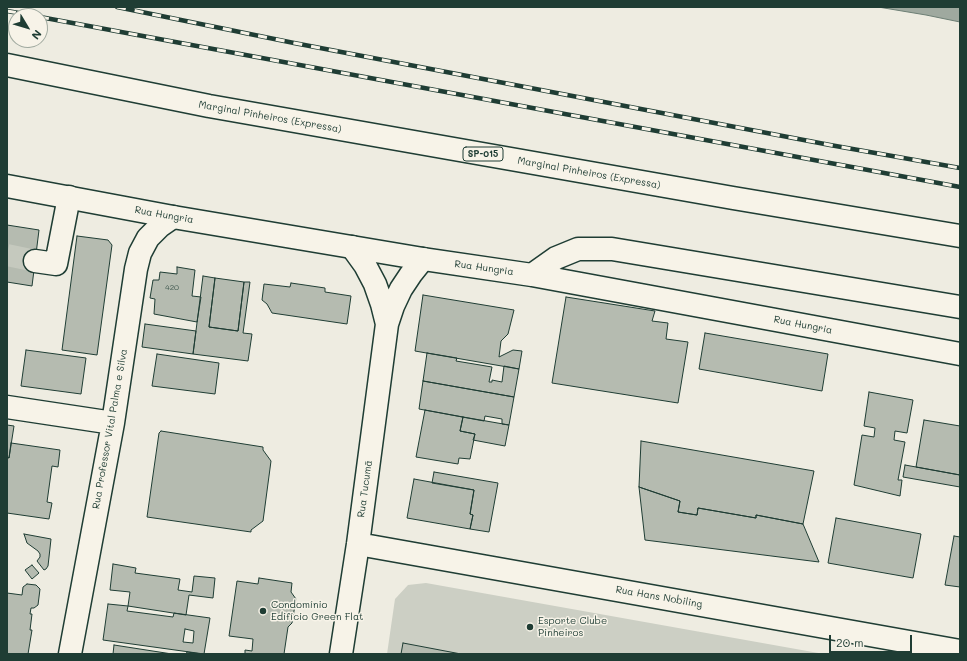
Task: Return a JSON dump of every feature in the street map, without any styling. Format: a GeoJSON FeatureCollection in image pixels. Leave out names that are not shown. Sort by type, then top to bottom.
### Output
{"type":"FeatureCollection","features":[{"type":"Feature","properties":{"kind":"main road","name":"Marginal Pinheiros (Expressa)"},"geometry":{"type":"LineString","coordinates":[[7,65],[209,106],[733,198],[960,236]]}},
{"type":"Feature","properties":{"kind":"main road","name":"Rua Hungria"},"geometry":{"type":"LineString","coordinates":[[7,186],[173,217],[423,259],[532,275],[960,354]]}},
{"type":"Feature","properties":{"kind":"main road"},"geometry":{"type":"LineString","coordinates":[[35,261],[56,264],[69,197]]}},
{"type":"Feature","properties":{"kind":"main road","name":"Rua Professor Vital Palma e Silva"},"geometry":{"type":"LineString","coordinates":[[70,654],[113,423],[136,269],[140,253],[148,238],[160,226],[173,217]]}},
{"type":"Feature","properties":{"kind":"main road","name":"Rua Tucumã"},"geometry":{"type":"LineString","coordinates":[[352,247],[365,265],[375,284],[387,324]]}},
{"type":"Feature","properties":{"kind":"main road"},"geometry":{"type":"LineString","coordinates":[[532,275],[556,258],[578,249],[612,249],[960,307]]}},
{"type":"Feature","properties":{"kind":"main road","name":"Rua Tucumã"},"geometry":{"type":"LineString","coordinates":[[341,654],[358,544],[387,324],[401,289],[423,259]]}},
{"type":"Feature","properties":{"kind":"main road"},"geometry":{"type":"LineString","coordinates":[[7,407],[113,423]]}},
{"type":"Feature","properties":{"kind":"main road","name":"Rua Hans Nobiling"},"geometry":{"type":"LineString","coordinates":[[358,544],[960,651]]}},
{"type":"Feature","properties":{"kind":"shaded area"},"geometry":{"type":"Polygon","coordinates":[[[878,7],[960,7],[960,22],[926,15],[878,7]]]}},
{"type":"Feature","properties":{"kind":"shaded area","name":"Esporte Clube Pinheiros"},"geometry":{"type":"Polygon","coordinates":[[[426,583],[824,654],[387,654],[395,599],[408,585],[426,583]]]}},
{"type":"Feature","properties":{"kind":"building"},"geometry":{"type":"Polygon","coordinates":[[[7,225],[39,230],[32,286],[7,282],[7,225]]]}},
{"type":"Feature","properties":{"kind":"building"},"geometry":{"type":"Polygon","coordinates":[[[77,236],[108,240],[112,245],[97,355],[62,350],[77,236]]]}},
{"type":"Feature","properties":{"kind":"building"},"geometry":{"type":"Polygon","coordinates":[[[177,267],[195,270],[192,296],[201,297],[197,322],[154,314],[155,299],[150,298],[153,280],[159,280],[160,272],[177,274],[177,267]]]}},
{"type":"Feature","properties":{"kind":"building"},"geometry":{"type":"Polygon","coordinates":[[[203,276],[215,278],[209,327],[238,331],[244,282],[250,282],[243,333],[252,334],[248,361],[193,354],[203,276]]]}},
{"type":"Feature","properties":{"kind":"building"},"geometry":{"type":"Polygon","coordinates":[[[215,278],[244,282],[238,331],[209,327],[215,278]]]}},
{"type":"Feature","properties":{"kind":"building"},"geometry":{"type":"Polygon","coordinates":[[[291,283],[325,288],[325,292],[351,296],[347,324],[272,313],[267,304],[262,300],[264,284],[290,287],[291,283]]]}},
{"type":"Feature","properties":{"kind":"building"},"geometry":{"type":"Polygon","coordinates":[[[423,295],[514,310],[508,334],[501,341],[499,357],[513,350],[522,351],[519,369],[415,351],[423,295]]]}},
{"type":"Feature","properties":{"kind":"building"},"geometry":{"type":"Polygon","coordinates":[[[566,297],[655,311],[652,321],[668,323],[666,339],[688,342],[678,403],[552,383],[566,297]]]}},
{"type":"Feature","properties":{"kind":"building"},"geometry":{"type":"Polygon","coordinates":[[[145,324],[196,331],[193,354],[142,347],[145,324]]]}},
{"type":"Feature","properties":{"kind":"building"},"geometry":{"type":"Polygon","coordinates":[[[705,333],[828,354],[822,391],[699,369],[705,333]]]}},
{"type":"Feature","properties":{"kind":"building"},"geometry":{"type":"Polygon","coordinates":[[[26,350],[86,358],[81,394],[21,386],[26,350]]]}},
{"type":"Feature","properties":{"kind":"building"},"geometry":{"type":"Polygon","coordinates":[[[427,353],[457,358],[456,361],[492,367],[489,382],[492,382],[492,380],[502,382],[504,366],[519,369],[514,397],[423,381],[427,353]]]}},
{"type":"Feature","properties":{"kind":"building"},"geometry":{"type":"Polygon","coordinates":[[[157,354],[219,363],[215,394],[152,386],[157,354]]]}},
{"type":"Feature","properties":{"kind":"building"},"geometry":{"type":"Polygon","coordinates":[[[423,381],[514,397],[509,425],[502,424],[502,419],[485,416],[484,421],[419,409],[423,381]]]}},
{"type":"Feature","properties":{"kind":"building"},"geometry":{"type":"Polygon","coordinates":[[[869,392],[913,400],[907,433],[895,431],[894,440],[905,442],[898,480],[902,480],[900,496],[854,485],[862,435],[874,437],[875,428],[864,426],[869,392]]]}},
{"type":"Feature","properties":{"kind":"building"},"geometry":{"type":"Polygon","coordinates":[[[425,410],[463,417],[460,431],[475,434],[470,459],[459,458],[458,464],[416,457],[425,410]]]}},
{"type":"Feature","properties":{"kind":"building"},"geometry":{"type":"Polygon","coordinates":[[[463,417],[509,425],[505,446],[473,440],[475,434],[460,431],[463,417]]]}},
{"type":"Feature","properties":{"kind":"building"},"geometry":{"type":"Polygon","coordinates":[[[924,420],[960,426],[960,475],[916,467],[924,420]]]}},
{"type":"Feature","properties":{"kind":"building"},"geometry":{"type":"Polygon","coordinates":[[[7,425],[14,426],[9,458],[7,457],[7,425]]]}},
{"type":"Feature","properties":{"kind":"building"},"geometry":{"type":"Polygon","coordinates":[[[161,431],[263,447],[263,450],[271,461],[263,521],[251,530],[251,532],[147,517],[159,433],[161,431]]]}},
{"type":"Feature","properties":{"kind":"building"},"geometry":{"type":"Polygon","coordinates":[[[641,441],[814,471],[803,524],[756,515],[756,518],[698,508],[697,515],[678,512],[680,501],[639,487],[641,441]]]}},
{"type":"Feature","properties":{"kind":"building"},"geometry":{"type":"Polygon","coordinates":[[[11,443],[60,450],[58,467],[52,466],[47,502],[52,503],[49,519],[7,513],[7,457],[9,458],[11,443]]]}},
{"type":"Feature","properties":{"kind":"building"},"geometry":{"type":"Polygon","coordinates":[[[905,465],[960,475],[960,487],[903,477],[905,465]]]}},
{"type":"Feature","properties":{"kind":"building"},"geometry":{"type":"Polygon","coordinates":[[[434,472],[498,483],[489,532],[470,529],[473,515],[470,514],[474,490],[432,483],[434,472]]]}},
{"type":"Feature","properties":{"kind":"building"},"geometry":{"type":"Polygon","coordinates":[[[414,479],[474,490],[470,514],[473,515],[470,529],[407,518],[414,479]]]}},
{"type":"Feature","properties":{"kind":"building"},"geometry":{"type":"Polygon","coordinates":[[[639,487],[680,501],[678,512],[697,515],[698,508],[756,518],[756,515],[803,524],[819,562],[645,540],[639,487]]]}},
{"type":"Feature","properties":{"kind":"building"},"geometry":{"type":"Polygon","coordinates":[[[836,518],[921,534],[913,578],[828,563],[836,518]]]}},
{"type":"Feature","properties":{"kind":"building"},"geometry":{"type":"Polygon","coordinates":[[[24,534],[51,539],[48,566],[46,569],[44,570],[37,561],[40,554],[27,543],[24,534]]]}},
{"type":"Feature","properties":{"kind":"building"},"geometry":{"type":"Polygon","coordinates":[[[954,536],[960,537],[960,587],[945,585],[954,536]]]}},
{"type":"Feature","properties":{"kind":"building"},"geometry":{"type":"Polygon","coordinates":[[[113,564],[136,568],[135,573],[180,579],[178,590],[192,592],[194,576],[215,578],[213,598],[189,595],[186,615],[128,606],[130,592],[110,590],[113,564]]]}},
{"type":"Feature","properties":{"kind":"building"},"geometry":{"type":"Polygon","coordinates":[[[32,565],[39,573],[32,579],[25,570],[32,565]]]}},
{"type":"Feature","properties":{"kind":"building","name":"Condomínio Edifício Green Flat"},"geometry":{"type":"Polygon","coordinates":[[[259,578],[292,583],[291,592],[296,599],[292,623],[288,627],[284,654],[245,654],[245,650],[252,651],[253,639],[229,636],[237,581],[258,584],[259,578]]]}},
{"type":"Feature","properties":{"kind":"building"},"geometry":{"type":"Polygon","coordinates":[[[27,584],[36,585],[40,589],[38,605],[31,608],[30,614],[32,614],[30,630],[32,630],[28,654],[7,654],[7,593],[22,595],[23,587],[27,584]]]}},
{"type":"Feature","properties":{"kind":"building"},"geometry":{"type":"Polygon","coordinates":[[[108,604],[128,606],[127,611],[173,617],[174,613],[210,618],[204,654],[103,640],[108,604]],[[185,629],[183,642],[193,643],[194,631],[185,629]]]}},
{"type":"Feature","properties":{"kind":"building"},"geometry":{"type":"Polygon","coordinates":[[[403,643],[461,654],[401,654],[403,643]]]}},
{"type":"Feature","properties":{"kind":"building"},"geometry":{"type":"Polygon","coordinates":[[[114,645],[172,654],[113,654],[114,645]]]}},
{"type":"Feature","properties":{"kind":"building"},"geometry":{"type":"Polygon","coordinates":[[[187,652],[202,654],[186,654],[187,652]]]}},
{"type":"Feature","properties":{"kind":"tunnel"},"geometry":{"type":"LineString","coordinates":[[7,255],[35,261]]}},
{"type":"Feature","properties":{"kind":"railway"},"geometry":{"type":"LineString","coordinates":[[117,7],[294,43],[830,145],[960,168]]}},
{"type":"Feature","properties":{"kind":"railway"},"geometry":{"type":"LineString","coordinates":[[48,18],[960,187]]}},
{"type":"Feature","properties":{"kind":"place","name":"Condomínio Edifício Green Flat"},"geometry":{"type":"Point","coordinates":[263,611]}},
{"type":"Feature","properties":{"kind":"place","name":"Esporte Clube Pinheiros"},"geometry":{"type":"Point","coordinates":[530,627]}}]}
